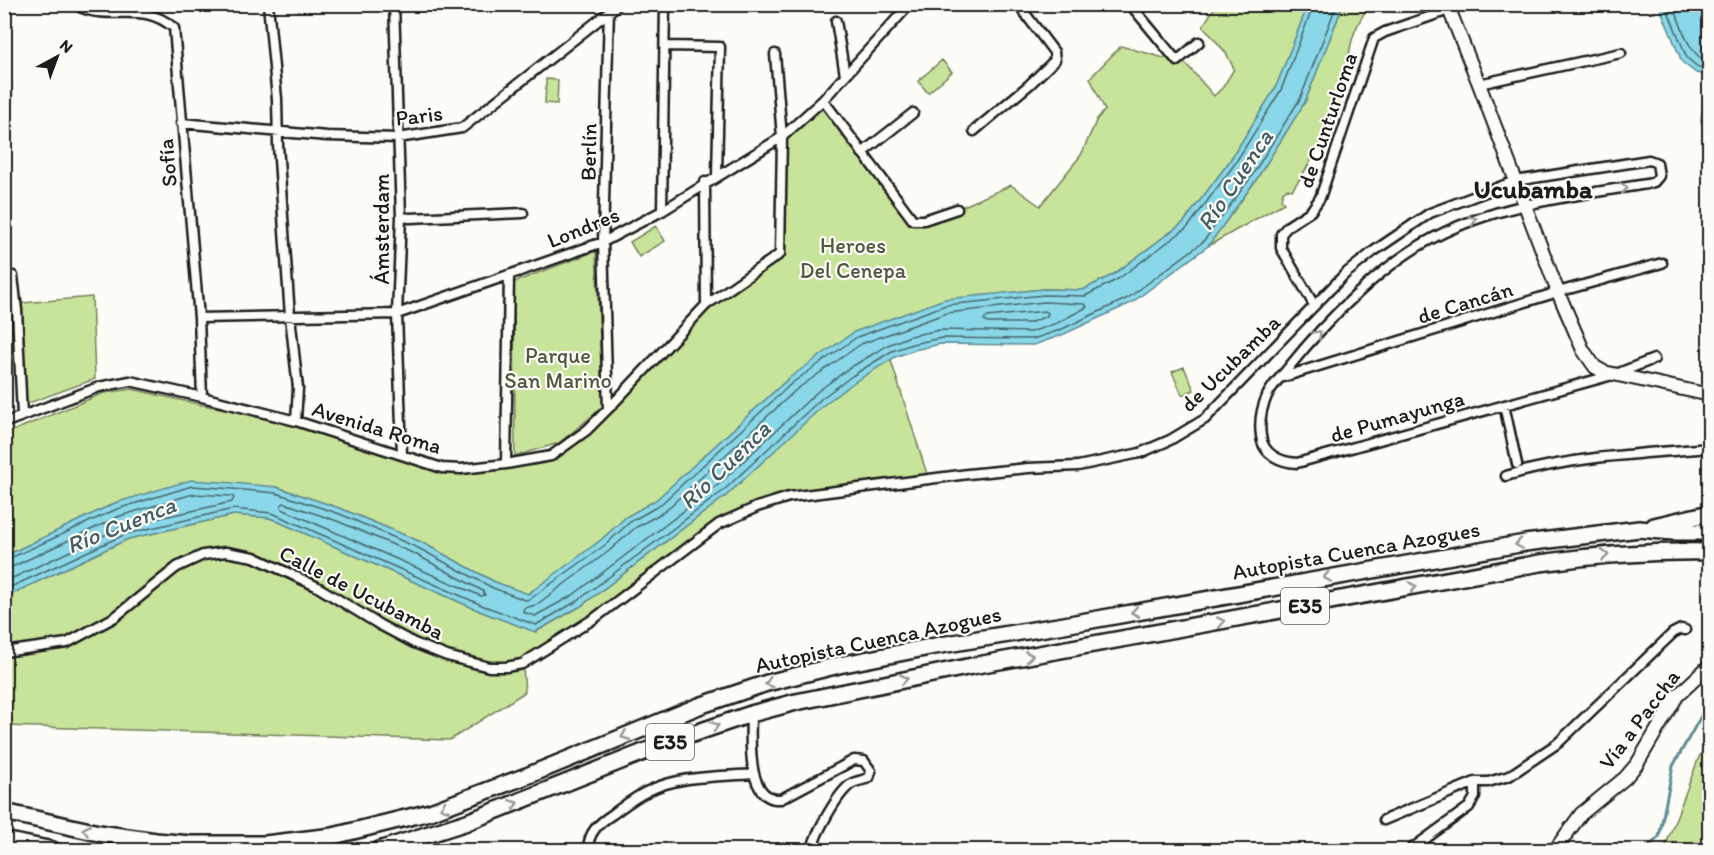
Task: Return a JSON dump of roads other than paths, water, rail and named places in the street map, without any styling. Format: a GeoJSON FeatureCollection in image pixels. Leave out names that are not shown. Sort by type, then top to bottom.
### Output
{"type":"FeatureCollection","features":[{"type":"Feature","properties":{"kind":"highway"},"geometry":{"type":"LineString","coordinates":[[1639,529],[1710,513]]}},
{"type":"Feature","properties":{"kind":"highway","name":"Autopista Cuenca Azogues"},"geometry":{"type":"LineString","coordinates":[[4,812],[99,833],[191,844],[265,844],[333,836],[430,812],[529,776],[699,706],[776,681],[839,665],[1496,547],[1639,529],[1673,532],[1710,531]]}},
{"type":"Feature","properties":{"kind":"highway","name":"Autopista Cuenca Azogues"},"geometry":{"type":"LineString","coordinates":[[379,850],[474,819],[658,746],[751,714],[817,697],[887,682],[1513,568],[1603,555],[1710,553]]}},
{"type":"Feature","properties":{"kind":"highway"},"geometry":{"type":"LineString","coordinates":[[4,840],[53,850]]}},
{"type":"Feature","properties":{"kind":"main road"},"geometry":{"type":"LineString","coordinates":[[1448,7],[1558,292],[1583,350],[1594,367],[1605,372],[1710,395]]}},
{"type":"Feature","properties":{"kind":"main road","name":"Vía a Paccha"},"geometry":{"type":"LineString","coordinates":[[1555,850],[1581,814],[1625,778],[1641,758],[1677,696],[1710,665]]}},
{"type":"Feature","properties":{"kind":"street"},"geometry":{"type":"LineString","coordinates":[[268,4],[277,99],[290,316],[298,387],[296,421]]}},
{"type":"Feature","properties":{"kind":"street","name":"Ámsterdam"},"geometry":{"type":"LineString","coordinates":[[394,4],[400,216],[397,314],[402,454]]}},
{"type":"Feature","properties":{"kind":"street","name":"Paris"},"geometry":{"type":"LineString","coordinates":[[181,123],[278,132],[398,138],[462,128],[609,8],[619,4]]}},
{"type":"Feature","properties":{"kind":"street"},"geometry":{"type":"LineString","coordinates":[[662,211],[665,4]]}},
{"type":"Feature","properties":{"kind":"street","name":"Londres"},"geometry":{"type":"LineString","coordinates":[[199,318],[397,314],[603,242],[662,211],[705,182],[782,137],[823,100],[909,4]]}},
{"type":"Feature","properties":{"kind":"street"},"geometry":{"type":"LineString","coordinates":[[974,131],[1055,60],[1054,52],[1018,4]]}},
{"type":"Feature","properties":{"kind":"street"},"geometry":{"type":"LineString","coordinates":[[1130,4],[1177,61],[1199,42]]}},
{"type":"Feature","properties":{"kind":"street","name":"Sofía"},"geometry":{"type":"LineString","coordinates":[[79,6],[89,11],[151,10],[165,18],[174,28],[199,318],[202,397]]}},
{"type":"Feature","properties":{"kind":"street","name":"de Cunturloma"},"geometry":{"type":"LineString","coordinates":[[1314,305],[1281,248],[1281,234],[1288,226],[1311,211],[1320,198],[1374,38],[1448,7]]}},
{"type":"Feature","properties":{"kind":"street","name":"Berlín"},"geometry":{"type":"LineString","coordinates":[[608,409],[603,242],[609,8]]}},
{"type":"Feature","properties":{"kind":"street"},"geometry":{"type":"LineString","coordinates":[[836,21],[845,75]]}},
{"type":"Feature","properties":{"kind":"street"},"geometry":{"type":"LineString","coordinates":[[666,46],[720,47],[717,175]]}},
{"type":"Feature","properties":{"kind":"street"},"geometry":{"type":"LineString","coordinates":[[1479,84],[1621,53]]}},
{"type":"Feature","properties":{"kind":"street"},"geometry":{"type":"LineString","coordinates":[[775,54],[782,137]]}},
{"type":"Feature","properties":{"kind":"street"},"geometry":{"type":"LineString","coordinates":[[4,63],[6,94]]}},
{"type":"Feature","properties":{"kind":"street"},"geometry":{"type":"LineString","coordinates":[[823,100],[913,220],[924,220],[957,209]]}},
{"type":"Feature","properties":{"kind":"street"},"geometry":{"type":"LineString","coordinates":[[862,153],[913,113]]}},
{"type":"Feature","properties":{"kind":"street","name":"Avenida Roma"},"geometry":{"type":"LineString","coordinates":[[4,423],[99,387],[130,381],[296,421],[442,468],[461,469],[551,456],[587,430],[706,304],[780,254],[782,137]]}},
{"type":"Feature","properties":{"kind":"street","name":"de Ucubamba"},"geometry":{"type":"LineString","coordinates":[[789,497],[999,471],[1078,466],[1140,453],[1170,440],[1205,419],[1345,274],[1374,250],[1430,213],[1515,181],[1649,160],[1657,163],[1659,176],[1654,183],[1525,205]]}},
{"type":"Feature","properties":{"kind":"street"},"geometry":{"type":"LineString","coordinates":[[705,182],[706,304]]}},
{"type":"Feature","properties":{"kind":"street"},"geometry":{"type":"LineString","coordinates":[[1280,378],[1303,349],[1353,297],[1394,264],[1433,237],[1462,224],[1525,205]]}},
{"type":"Feature","properties":{"kind":"street"},"geometry":{"type":"LineString","coordinates":[[400,216],[410,218],[523,213]]}},
{"type":"Feature","properties":{"kind":"street","name":"de Cancán"},"geometry":{"type":"LineString","coordinates":[[1280,378],[1558,292],[1662,263]]}},
{"type":"Feature","properties":{"kind":"street"},"geometry":{"type":"LineString","coordinates":[[506,464],[509,274]]}},
{"type":"Feature","properties":{"kind":"street"},"geometry":{"type":"LineString","coordinates":[[13,276],[22,415]]}},
{"type":"Feature","properties":{"kind":"street","name":"de Pumayunga"},"geometry":{"type":"LineString","coordinates":[[1280,378],[1268,393],[1262,409],[1260,426],[1262,441],[1272,456],[1283,462],[1297,463],[1616,374],[1654,359]]}},
{"type":"Feature","properties":{"kind":"street"},"geometry":{"type":"LineString","coordinates":[[1504,405],[1517,464]]}},
{"type":"Feature","properties":{"kind":"street"},"geometry":{"type":"LineString","coordinates":[[1506,476],[1538,466],[1595,457],[1710,448]]}},
{"type":"Feature","properties":{"kind":"street","name":"Calle de Ucubamba"},"geometry":{"type":"LineString","coordinates":[[4,652],[67,643],[115,617],[177,567],[203,555],[226,552],[254,557],[316,586],[414,643],[447,656],[489,667],[522,664],[595,618],[719,524],[757,507],[789,497]]}},
{"type":"Feature","properties":{"kind":"street"},"geometry":{"type":"LineString","coordinates":[[1384,820],[1475,782],[1488,783],[1509,776],[1558,743],[1673,633],[1681,628],[1685,630]]}},
{"type":"Feature","properties":{"kind":"street"},"geometry":{"type":"LineString","coordinates":[[751,714],[750,758],[759,787],[769,797],[781,799],[854,760],[864,761],[871,771],[869,778],[851,784],[844,792],[824,820],[814,839],[812,850]]}},
{"type":"Feature","properties":{"kind":"street"},"geometry":{"type":"LineString","coordinates":[[588,850],[592,833],[598,824],[622,806],[650,790],[686,780],[754,774]]}},
{"type":"Feature","properties":{"kind":"street"},"geometry":{"type":"LineString","coordinates":[[1410,850],[1469,807],[1475,797],[1475,782]]}},
{"type":"Feature","properties":{"kind":"water","name":"Río Cuenca"},"geometry":{"type":"Polygon","coordinates":[[[1308,5],[1343,5],[1305,102],[1256,180],[1208,246],[1131,303],[1062,335],[1034,345],[941,344],[895,357],[826,403],[727,495],[581,606],[535,632],[482,612],[270,518],[234,515],[128,539],[5,597],[5,556],[115,503],[191,480],[277,487],[342,509],[421,542],[495,582],[528,594],[601,540],[626,517],[656,500],[789,378],[854,332],[945,299],[1044,289],[1083,290],[1114,274],[1184,222],[1229,162],[1276,87],[1308,5]]]}},
{"type":"Feature","properties":{"kind":"water"},"geometry":{"type":"Polygon","coordinates":[[[1659,5],[1709,5],[1709,75],[1696,73],[1682,62],[1659,5]]]}},
{"type":"Feature","properties":{"kind":"water"},"geometry":{"type":"Polygon","coordinates":[[[1709,104],[1709,146],[1701,121],[1702,112],[1709,104]]]}},
{"type":"Feature","properties":{"kind":"waterway"},"geometry":{"type":"LineString","coordinates":[[1645,850],[1659,837],[1673,766],[1710,700]]}},
{"type":"Feature","properties":{"kind":"district","name":"Ucubamba"},"geometry":{"type":"Point","coordinates":[1533,189]}},
{"type":"Feature","properties":{"kind":"park label","name":"Heroes Del Cenepa"},"geometry":{"type":"Point","coordinates":[853,258]}},
{"type":"Feature","properties":{"kind":"park label","name":"Parque San Marino"},"geometry":{"type":"Point","coordinates":[558,368]}}]}
